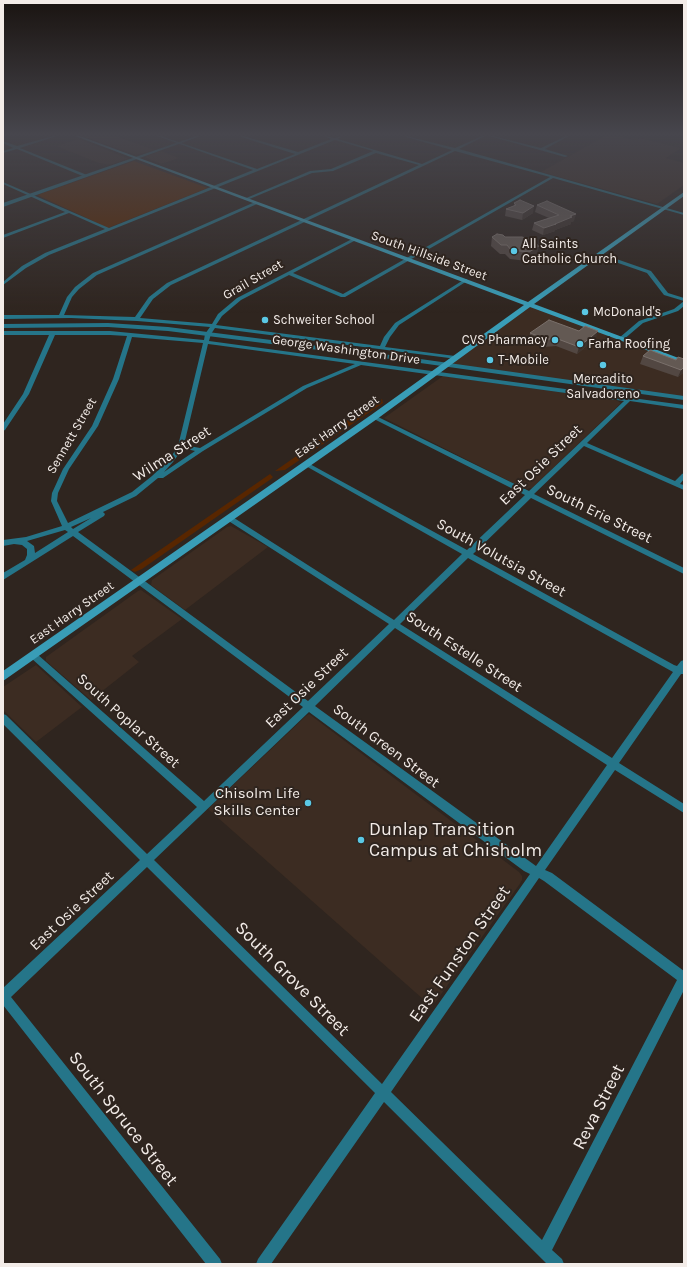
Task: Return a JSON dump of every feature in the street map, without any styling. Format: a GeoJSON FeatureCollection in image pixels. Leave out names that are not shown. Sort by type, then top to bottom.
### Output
{"type":"FeatureCollection","features":[{"type":"Feature","properties":{"kind":"main road","name":"South Hillside Street"},"geometry":{"type":"LineString","coordinates":[[236,195],[684,362]]}},
{"type":"Feature","properties":{"kind":"main road","name":"East Harry Street"},"geometry":{"type":"LineString","coordinates":[[3,677],[374,417],[444,365],[600,256],[683,195]]}},
{"type":"Feature","properties":{"kind":"street"},"geometry":{"type":"LineString","coordinates":[[31,195],[108,229]]}},
{"type":"Feature","properties":{"kind":"street"},"geometry":{"type":"LineString","coordinates":[[3,205],[31,195]]}},
{"type":"Feature","properties":{"kind":"street"},"geometry":{"type":"LineString","coordinates":[[3,284],[24,267],[40,257],[193,195]]}},
{"type":"Feature","properties":{"kind":"street"},"geometry":{"type":"LineString","coordinates":[[246,199],[255,195]]}},
{"type":"Feature","properties":{"kind":"street"},"geometry":{"type":"LineString","coordinates":[[137,319],[151,298],[161,289],[357,195]]}},
{"type":"Feature","properties":{"kind":"street"},"geometry":{"type":"LineString","coordinates":[[289,273],[343,296],[521,195]]}},
{"type":"Feature","properties":{"kind":"street"},"geometry":{"type":"LineString","coordinates":[[616,195],[684,214]]}},
{"type":"Feature","properties":{"kind":"street"},"geometry":{"type":"LineString","coordinates":[[61,316],[70,297],[77,288],[95,274],[256,203]]}},
{"type":"Feature","properties":{"kind":"street"},"geometry":{"type":"LineString","coordinates":[[3,237],[69,212]]}},
{"type":"Feature","properties":{"kind":"street","name":"Grail Street"},"geometry":{"type":"LineString","coordinates":[[181,446],[208,334],[220,315],[239,300],[354,240]]}},
{"type":"Feature","properties":{"kind":"street"},"geometry":{"type":"LineString","coordinates":[[600,256],[649,272],[666,294],[684,302],[676,310],[641,322],[621,339]]}},
{"type":"Feature","properties":{"kind":"street"},"geometry":{"type":"LineString","coordinates":[[382,348],[387,337],[397,324],[465,280]]}},
{"type":"Feature","properties":{"kind":"street","name":"George Washington Drive"},"geometry":{"type":"LineString","coordinates":[[3,317],[61,316],[137,319],[213,326],[455,358]]}},
{"type":"Feature","properties":{"kind":"street"},"geometry":{"type":"LineString","coordinates":[[3,326],[108,325],[208,334],[684,398]]}},
{"type":"Feature","properties":{"kind":"street"},"geometry":{"type":"LineString","coordinates":[[3,429],[26,394],[53,332]]}},
{"type":"Feature","properties":{"kind":"street","name":"George Washington Drive"},"geometry":{"type":"LineString","coordinates":[[3,333],[53,332],[130,335],[206,342],[684,407]]}},
{"type":"Feature","properties":{"kind":"street","name":"Sennett Street"},"geometry":{"type":"LineString","coordinates":[[70,530],[57,512],[54,501],[55,493],[66,469],[95,426],[116,380],[130,335]]}},
{"type":"Feature","properties":{"kind":"street","name":"Wilma Street"},"geometry":{"type":"LineString","coordinates":[[134,494],[201,450],[305,387],[360,363]]}},
{"type":"Feature","properties":{"kind":"street","name":"East Osie Street"},"geometry":{"type":"LineString","coordinates":[[3,996],[204,807],[531,495],[629,399]]}},
{"type":"Feature","properties":{"kind":"street","name":"South Erie Street"},"geometry":{"type":"LineString","coordinates":[[374,417],[684,571]]}},
{"type":"Feature","properties":{"kind":"street"},"geometry":{"type":"LineString","coordinates":[[584,444],[684,488]]}},
{"type":"Feature","properties":{"kind":"street"},"geometry":{"type":"LineString","coordinates":[[3,576],[26,562],[70,530],[134,494],[166,466],[181,446],[201,450]]}},
{"type":"Feature","properties":{"kind":"street","name":"South Volutsia Street"},"geometry":{"type":"LineString","coordinates":[[306,464],[672,668],[682,668]]}},
{"type":"Feature","properties":{"kind":"street"},"geometry":{"type":"LineString","coordinates":[[676,484],[684,475]]}},
{"type":"Feature","properties":{"kind":"street","name":"South Estelle Street"},"geometry":{"type":"LineString","coordinates":[[228,518],[684,810]]}},
{"type":"Feature","properties":{"kind":"street"},"geometry":{"type":"LineString","coordinates":[[3,543],[70,530]]}},
{"type":"Feature","properties":{"kind":"street","name":"South Green Street"},"geometry":{"type":"LineString","coordinates":[[70,530],[484,836],[528,868],[548,877],[684,978]]}},
{"type":"Feature","properties":{"kind":"street"},"geometry":{"type":"LineString","coordinates":[[13,542],[24,543],[31,548],[31,555],[26,562]]}},
{"type":"Feature","properties":{"kind":"street","name":"South Poplar Street"},"geometry":{"type":"LineString","coordinates":[[34,656],[204,807]]}},
{"type":"Feature","properties":{"kind":"street","name":"East Funston Street"},"geometry":{"type":"LineString","coordinates":[[263,1264],[613,764],[682,668]]}},
{"type":"Feature","properties":{"kind":"street","name":"South Grove Street"},"geometry":{"type":"LineString","coordinates":[[3,718],[557,1264]]}},
{"type":"Feature","properties":{"kind":"street","name":"Reva Street"},"geometry":{"type":"LineString","coordinates":[[544,1251],[684,978]]}},
{"type":"Feature","properties":{"kind":"street","name":"South Spruce Street"},"geometry":{"type":"LineString","coordinates":[[3,996],[215,1264]]}},
{"type":"Feature","properties":{"kind":"shaded area"},"geometry":{"type":"Polygon","coordinates":[[[37,195],[190,195],[108,228],[37,195]]]}},
{"type":"Feature","properties":{"kind":"shaded area"},"geometry":{"type":"Polygon","coordinates":[[[625,195],[670,195],[657,204],[625,195]]]}},
{"type":"Feature","properties":{"kind":"shaded area"},"geometry":{"type":"Polygon","coordinates":[[[530,305],[684,363],[684,398],[444,365],[530,305]]]}},
{"type":"Feature","properties":{"kind":"shaded area"},"geometry":{"type":"Polygon","coordinates":[[[443,376],[616,400],[621,403],[532,488],[525,489],[384,418],[443,376]]]}},
{"type":"Feature","properties":{"kind":"shaded area"},"geometry":{"type":"Polygon","coordinates":[[[382,399],[383,403],[285,470],[275,471],[368,406],[373,406],[382,399]]]}},
{"type":"Feature","properties":{"kind":"shaded area"},"geometry":{"type":"Polygon","coordinates":[[[270,474],[273,477],[271,479],[142,569],[135,572],[131,570],[270,474]]]}},
{"type":"Feature","properties":{"kind":"shaded area"},"geometry":{"type":"Polygon","coordinates":[[[231,526],[268,547],[185,610],[151,585],[152,580],[227,527],[231,526]]]}},
{"type":"Feature","properties":{"kind":"shaded area"},"geometry":{"type":"Polygon","coordinates":[[[141,590],[182,619],[132,656],[139,662],[91,700],[46,661],[46,657],[141,590]]]}},
{"type":"Feature","properties":{"kind":"shaded area"},"geometry":{"type":"Polygon","coordinates":[[[36,665],[82,707],[36,742],[3,710],[3,687],[36,665]]]}},
{"type":"Feature","properties":{"kind":"shaded area","name":"Dunlap Transition Campus at Chisholm"},"geometry":{"type":"Polygon","coordinates":[[[309,714],[519,872],[522,876],[522,880],[519,885],[432,1007],[208,809],[309,714]]]}},
{"type":"Feature","properties":{"kind":"building"},"geometry":{"type":"Polygon","coordinates":[[[520,200],[534,206],[523,213],[506,209],[516,205],[514,203],[520,200]]]}},
{"type":"Feature","properties":{"kind":"building"},"geometry":{"type":"Polygon","coordinates":[[[547,201],[576,214],[544,228],[534,223],[559,215],[537,205],[547,201]]]}},
{"type":"Feature","properties":{"kind":"building"},"geometry":{"type":"Polygon","coordinates":[[[497,234],[505,237],[522,237],[529,239],[539,246],[529,252],[511,250],[507,245],[501,245],[492,237],[497,234]]]}},
{"type":"Feature","properties":{"kind":"building"},"geometry":{"type":"Polygon","coordinates":[[[549,320],[579,331],[585,326],[598,331],[579,347],[558,339],[546,339],[530,333],[549,320]]]}},
{"type":"Feature","properties":{"kind":"building"},"geometry":{"type":"Polygon","coordinates":[[[650,350],[676,360],[678,357],[684,359],[684,367],[681,370],[643,356],[650,350]]]}},
{"type":"Feature","properties":{"kind":"place","name":"All Saints Catholic Church"},"geometry":{"type":"Point","coordinates":[514,251]}},
{"type":"Feature","properties":{"kind":"place","name":"McDonald's"},"geometry":{"type":"Point","coordinates":[585,312]}},
{"type":"Feature","properties":{"kind":"place","name":"Schweiter School"},"geometry":{"type":"Point","coordinates":[265,320]}},
{"type":"Feature","properties":{"kind":"place","name":"CVS Pharmacy"},"geometry":{"type":"Point","coordinates":[555,340]}},
{"type":"Feature","properties":{"kind":"place","name":"Farha Roofing"},"geometry":{"type":"Point","coordinates":[580,344]}},
{"type":"Feature","properties":{"kind":"place","name":"T-Mobile"},"geometry":{"type":"Point","coordinates":[490,360]}},
{"type":"Feature","properties":{"kind":"place","name":"Mercadito Salvadoreno"},"geometry":{"type":"Point","coordinates":[603,365]}},
{"type":"Feature","properties":{"kind":"place","name":"Chisolm Life Skills Center"},"geometry":{"type":"Point","coordinates":[308,803]}},
{"type":"Feature","properties":{"kind":"place","name":"Dunlap Transition Campus at Chisholm"},"geometry":{"type":"Point","coordinates":[361,840]}}]}
